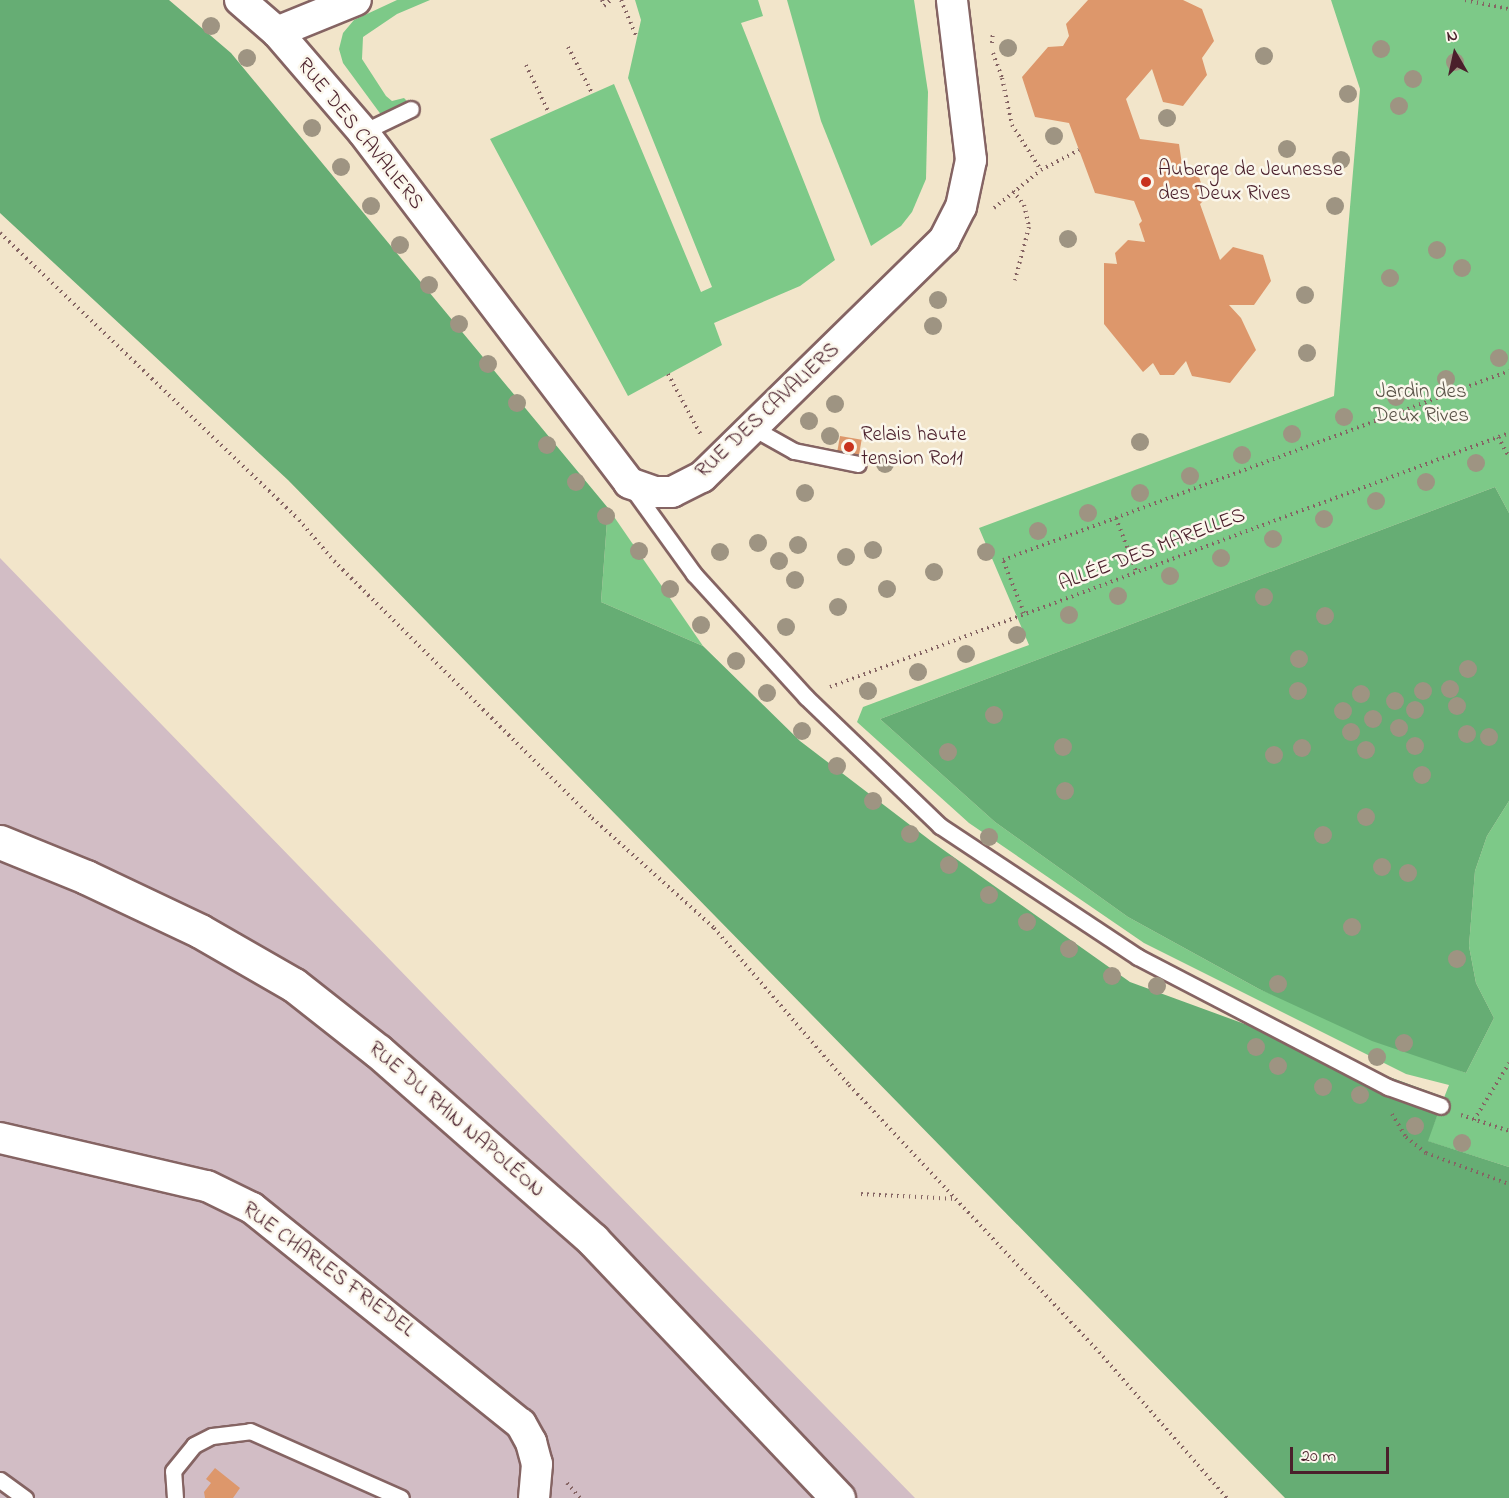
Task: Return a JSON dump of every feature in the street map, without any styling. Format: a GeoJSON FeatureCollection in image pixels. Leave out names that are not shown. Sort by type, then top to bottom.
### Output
{"type":"FeatureCollection","features":[{"type":"Feature","properties":{"kind":"main road","name":"RUE DU RHIN NAPOLÉON"},"geometry":{"type":"LineString","coordinates":[[0,842],[86,877],[200,930],[294,985],[457,1119],[593,1240],[838,1498]]}},
{"type":"Feature","properties":{"kind":"street","name":"RUE DES CAVALIERS"},"geometry":{"type":"LineString","coordinates":[[240,0],[277,32],[363,132],[628,483],[655,492],[687,486],[753,428],[935,253],[952,227],[961,207],[971,160],[952,0]]}},
{"type":"Feature","properties":{"kind":"street"},"geometry":{"type":"LineString","coordinates":[[277,32],[338,3]]}},
{"type":"Feature","properties":{"kind":"street","name":"RUE CHARLES FRIEDEL"},"geometry":{"type":"LineString","coordinates":[[0,1138],[207,1186],[252,1208],[521,1424],[531,1442],[537,1464],[534,1498]]}},
{"type":"Feature","properties":{"kind":"lane"},"geometry":{"type":"LineString","coordinates":[[363,132],[411,109]]}},
{"type":"Feature","properties":{"kind":"lane"},"geometry":{"type":"LineString","coordinates":[[753,428],[794,451],[858,464]]}},
{"type":"Feature","properties":{"kind":"lane"},"geometry":{"type":"LineString","coordinates":[[628,483],[694,574],[806,697],[940,826],[1138,957],[1388,1087],[1441,1107]]}},
{"type":"Feature","properties":{"kind":"lane"},"geometry":{"type":"LineString","coordinates":[[175,1498],[173,1471],[194,1445],[221,1434],[250,1431],[401,1498]]}},
{"type":"Feature","properties":{"kind":"lane"},"geometry":{"type":"LineString","coordinates":[[0,1480],[25,1498]]}},
{"type":"Feature","properties":{"kind":"path"},"geometry":{"type":"LineString","coordinates":[[602,0],[604,6],[611,0]]}},
{"type":"Feature","properties":{"kind":"path"},"geometry":{"type":"LineString","coordinates":[[621,0],[637,38]]}},
{"type":"Feature","properties":{"kind":"path"},"geometry":{"type":"LineString","coordinates":[[1465,0],[1509,9]]}},
{"type":"Feature","properties":{"kind":"path"},"geometry":{"type":"LineString","coordinates":[[993,32],[992,49],[1002,78],[1012,125],[1041,170]]}},
{"type":"Feature","properties":{"kind":"path"},"geometry":{"type":"LineString","coordinates":[[568,47],[592,93]]}},
{"type":"Feature","properties":{"kind":"path"},"geometry":{"type":"LineString","coordinates":[[526,65],[549,113]]}},
{"type":"Feature","properties":{"kind":"path"},"geometry":{"type":"LineString","coordinates":[[984,216],[1041,170],[1079,150]]}},
{"type":"Feature","properties":{"kind":"path"},"geometry":{"type":"LineString","coordinates":[[1013,191],[1024,205],[1029,227],[1015,280]]}},
{"type":"Feature","properties":{"kind":"path"},"geometry":{"type":"LineString","coordinates":[[0,233],[299,520],[334,561],[592,818],[714,928],[804,1035],[957,1199],[1227,1498]]}},
{"type":"Feature","properties":{"kind":"path","name":"ALLÉE DES MARELLES"},"geometry":{"type":"LineString","coordinates":[[1024,614],[1003,560],[1509,371]]}},
{"type":"Feature","properties":{"kind":"path"},"geometry":{"type":"LineString","coordinates":[[668,374],[704,441]]}},
{"type":"Feature","properties":{"kind":"path","name":"ALLÉE DES MARELLES"},"geometry":{"type":"LineString","coordinates":[[806,697],[1509,433]]}},
{"type":"Feature","properties":{"kind":"path"},"geometry":{"type":"LineString","coordinates":[[1498,437],[1509,457]]}},
{"type":"Feature","properties":{"kind":"path"},"geometry":{"type":"LineString","coordinates":[[1116,518],[1137,571]]}},
{"type":"Feature","properties":{"kind":"path"},"geometry":{"type":"LineString","coordinates":[[1474,1120],[1509,1063]]}},
{"type":"Feature","properties":{"kind":"path"},"geometry":{"type":"LineString","coordinates":[[1388,1087],[1394,1120],[1406,1137],[1426,1153],[1509,1184]]}},
{"type":"Feature","properties":{"kind":"path"},"geometry":{"type":"LineString","coordinates":[[1441,1107],[1509,1131]]}},
{"type":"Feature","properties":{"kind":"path"},"geometry":{"type":"LineString","coordinates":[[861,1194],[957,1199]]}},
{"type":"Feature","properties":{"kind":"shaded area"},"geometry":{"type":"Polygon","coordinates":[[[0,558],[525,1099],[915,1498],[0,1498],[0,558]]]}},
{"type":"Feature","properties":{"kind":"green space"},"geometry":{"type":"Polygon","coordinates":[[[0,0],[169,0],[231,53],[608,508],[601,602],[703,646],[800,741],[931,841],[1130,982],[1444,1097],[1428,1141],[1509,1167],[1509,1498],[1285,1498],[288,480],[0,213],[0,0]]]}},
{"type":"Feature","properties":{"kind":"green space"},"geometry":{"type":"Polygon","coordinates":[[[397,0],[430,0],[397,14],[363,37],[362,59],[386,96],[392,101],[404,98],[409,103],[382,116],[343,63],[339,49],[343,33],[354,20],[397,0]]]}},
{"type":"Feature","properties":{"kind":"green space"},"geometry":{"type":"Polygon","coordinates":[[[635,0],[758,0],[763,16],[741,23],[835,260],[800,286],[714,323],[722,345],[628,396],[490,139],[614,84],[701,292],[712,287],[628,78],[641,20],[635,0]]]}},
{"type":"Feature","properties":{"kind":"green space"},"geometry":{"type":"Polygon","coordinates":[[[787,0],[914,0],[928,92],[926,179],[912,212],[901,226],[871,246],[821,121],[787,0]]]}},
{"type":"Feature","properties":{"kind":"green space","name":"Jardin des Deux Rives"},"geometry":{"type":"Polygon","coordinates":[[[1331,0],[1509,0],[1509,513],[1495,487],[880,719],[995,822],[1128,917],[1259,989],[1466,1073],[1494,1018],[1476,983],[1469,946],[1475,871],[1487,836],[1509,801],[1509,1167],[1427,1141],[1449,1085],[1406,1074],[1144,943],[969,823],[857,722],[863,707],[1029,645],[979,528],[1334,396],[1360,89],[1331,0]]]}},
{"type":"Feature","properties":{"kind":"green space"},"geometry":{"type":"Polygon","coordinates":[[[1495,487],[1509,513],[1509,801],[1487,836],[1475,871],[1469,946],[1476,983],[1494,1018],[1466,1073],[1372,1041],[1259,989],[1128,917],[995,822],[880,719],[1495,487]]]}},
{"type":"Feature","properties":{"kind":"green space"},"geometry":{"type":"Polygon","coordinates":[[[608,508],[703,646],[601,602],[608,508]]]}},
{"type":"Feature","properties":{"kind":"building","name":"Auberge de Jeunesse des Deux Rives"},"geometry":{"type":"Polygon","coordinates":[[[1088,0],[1183,0],[1202,9],[1214,41],[1202,58],[1207,75],[1183,106],[1163,102],[1152,69],[1126,99],[1140,139],[1179,144],[1182,165],[1197,171],[1206,198],[1200,204],[1220,260],[1233,247],[1263,255],[1271,281],[1254,305],[1229,305],[1241,318],[1256,350],[1230,383],[1192,376],[1186,361],[1174,375],[1160,375],[1153,363],[1143,372],[1104,324],[1104,263],[1117,264],[1115,253],[1128,240],[1145,242],[1139,224],[1142,221],[1134,201],[1095,193],[1069,123],[1035,117],[1022,77],[1048,47],[1063,46],[1069,36],[1066,24],[1088,0]]]}},
{"type":"Feature","properties":{"kind":"building","name":"Relais haute tension R011"},"geometry":{"type":"Polygon","coordinates":[[[840,436],[862,440],[859,458],[837,454],[840,436]]]}},
{"type":"Feature","properties":{"kind":"building"},"geometry":{"type":"Polygon","coordinates":[[[215,1468],[240,1488],[233,1498],[205,1498],[204,1492],[211,1483],[206,1479],[215,1468]]]}},
{"type":"Feature","properties":{"kind":"place","name":"Auberge de Jeunesse des Deux Rives"},"geometry":{"type":"Point","coordinates":[1146,182]}},
{"type":"Feature","properties":{"kind":"place","name":"Relais haute tension R011"},"geometry":{"type":"Point","coordinates":[849,447]}}]}
